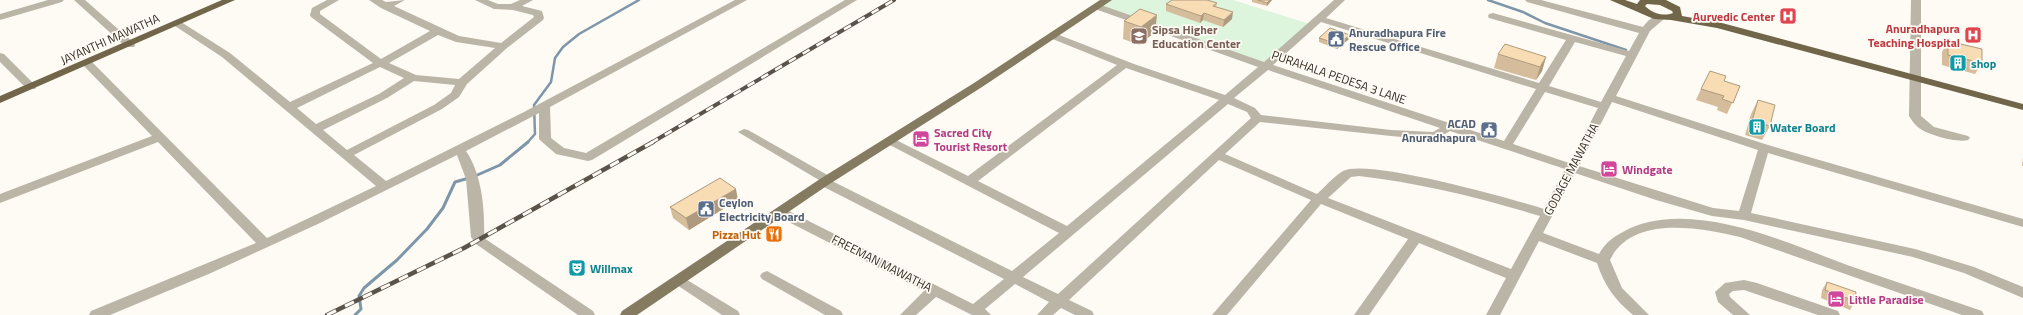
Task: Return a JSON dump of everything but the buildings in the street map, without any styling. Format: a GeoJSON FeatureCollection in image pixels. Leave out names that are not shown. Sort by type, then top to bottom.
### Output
{"type":"FeatureCollection","features":[{"type":"Feature","properties":{"kind":"highway","name":"JAYANTHI MAWATHA"},"geometry":{"type":"LineString","coordinates":[[0,100],[130,45],[230,0]]}},
{"type":"Feature","properties":{"kind":"highway"},"geometry":{"type":"LineString","coordinates":[[1615,0],[1648,10],[1673,8],[1718,25],[2023,107]]}},
{"type":"Feature","properties":{"kind":"highway"},"geometry":{"type":"LineString","coordinates":[[1648,10],[1673,8]]}},
{"type":"Feature","properties":{"kind":"main road"},"geometry":{"type":"LineString","coordinates":[[628,315],[826,181],[1103,4]]}},
{"type":"Feature","properties":{"kind":"street"},"geometry":{"type":"LineString","coordinates":[[0,18],[60,0]]}},
{"type":"Feature","properties":{"kind":"street"},"geometry":{"type":"LineString","coordinates":[[79,0],[130,45]]}},
{"type":"Feature","properties":{"kind":"street"},"geometry":{"type":"LineString","coordinates":[[334,0],[315,10],[315,16],[381,63],[412,78],[441,82],[462,82]]}},
{"type":"Feature","properties":{"kind":"street"},"geometry":{"type":"LineString","coordinates":[[374,0],[456,39],[503,46]]}},
{"type":"Feature","properties":{"kind":"street"},"geometry":{"type":"LineString","coordinates":[[384,6],[400,0]]}},
{"type":"Feature","properties":{"kind":"street"},"geometry":{"type":"LineString","coordinates":[[346,155],[438,107],[455,95],[462,82],[503,46],[540,18],[538,13],[513,7],[497,7],[480,0]]}},
{"type":"Feature","properties":{"kind":"street"},"geometry":{"type":"LineString","coordinates":[[513,7],[528,0]]}},
{"type":"Feature","properties":{"kind":"street"},"geometry":{"type":"LineString","coordinates":[[96,315],[264,243],[384,186],[526,115],[742,0]]}},
{"type":"Feature","properties":{"kind":"street"},"geometry":{"type":"LineString","coordinates":[[541,107],[545,139],[560,151],[588,158],[852,0]]}},
{"type":"Feature","properties":{"kind":"street"},"geometry":{"type":"LineString","coordinates":[[979,313],[1013,278],[1266,66],[1340,0]]}},
{"type":"Feature","properties":{"kind":"street"},"geometry":{"type":"LineString","coordinates":[[1530,0],[1648,10]]}},
{"type":"Feature","properties":{"kind":"street"},"geometry":{"type":"LineString","coordinates":[[1916,0],[1915,116],[1924,128],[1964,138]]}},
{"type":"Feature","properties":{"kind":"street","name":"PURAHALA PEDESA 3 LANE"},"geometry":{"type":"LineString","coordinates":[[1103,4],[1266,66],[1668,200],[1712,212],[1744,216],[1915,253],[1969,270],[2023,293]]}},
{"type":"Feature","properties":{"kind":"street","name":"GODAGE MAWATHA"},"geometry":{"type":"LineString","coordinates":[[1493,315],[1633,55],[1648,10]]}},
{"type":"Feature","properties":{"kind":"street"},"geometry":{"type":"LineString","coordinates":[[1493,16],[1573,37],[1633,55]]}},
{"type":"Feature","properties":{"kind":"street"},"geometry":{"type":"LineString","coordinates":[[1320,19],[1542,88],[1607,103],[2023,223]]}},
{"type":"Feature","properties":{"kind":"street"},"geometry":{"type":"LineString","coordinates":[[177,24],[226,55],[384,186]]}},
{"type":"Feature","properties":{"kind":"street"},"geometry":{"type":"LineString","coordinates":[[289,107],[381,63],[439,30]]}},
{"type":"Feature","properties":{"kind":"street"},"geometry":{"type":"LineString","coordinates":[[1054,36],[1125,64],[1227,99],[1251,110],[1257,118]]}},
{"type":"Feature","properties":{"kind":"street"},"geometry":{"type":"LineString","coordinates":[[1506,145],[1573,37]]}},
{"type":"Feature","properties":{"kind":"street"},"geometry":{"type":"LineString","coordinates":[[0,56],[31,87]]}},
{"type":"Feature","properties":{"kind":"street"},"geometry":{"type":"LineString","coordinates":[[87,63],[264,243]]}},
{"type":"Feature","properties":{"kind":"street"},"geometry":{"type":"LineString","coordinates":[[971,180],[1125,64]]}},
{"type":"Feature","properties":{"kind":"street"},"geometry":{"type":"LineString","coordinates":[[315,129],[383,96],[412,78]]}},
{"type":"Feature","properties":{"kind":"street"},"geometry":{"type":"LineString","coordinates":[[1044,315],[1257,118],[1298,121],[1391,133],[1435,136],[1449,128]]}},
{"type":"Feature","properties":{"kind":"street"},"geometry":{"type":"LineString","coordinates":[[744,132],[826,181],[1013,278],[1088,315]]}},
{"type":"Feature","properties":{"kind":"street"},"geometry":{"type":"LineString","coordinates":[[0,199],[159,137]]}},
{"type":"Feature","properties":{"kind":"street"},"geometry":{"type":"LineString","coordinates":[[890,141],[971,180],[1068,232]]}},
{"type":"Feature","properties":{"kind":"street"},"geometry":{"type":"LineString","coordinates":[[1744,216],[1764,148]]}},
{"type":"Feature","properties":{"kind":"street"},"geometry":{"type":"LineString","coordinates":[[459,149],[467,159],[472,177],[479,239],[588,315]]}},
{"type":"Feature","properties":{"kind":"street"},"geometry":{"type":"LineString","coordinates":[[1218,155],[1319,199],[1514,276]]}},
{"type":"Feature","properties":{"kind":"street"},"geometry":{"type":"LineString","coordinates":[[1219,315],[1319,199],[1347,174],[1359,172],[1386,175],[1451,188],[1502,200],[1547,214]]}},
{"type":"Feature","properties":{"kind":"street","name":"FREEMAN MAWATHA"},"geometry":{"type":"LineString","coordinates":[[780,212],[935,289],[979,313]]}},
{"type":"Feature","properties":{"kind":"street"},"geometry":{"type":"LineString","coordinates":[[1642,315],[1627,304],[1613,288],[1609,282],[1603,260],[1611,246],[1629,233],[1645,228],[1665,225],[1704,226],[1730,230],[1758,238],[1977,315]]}},
{"type":"Feature","properties":{"kind":"street"},"geometry":{"type":"LineString","coordinates":[[1536,234],[1603,260]]}},
{"type":"Feature","properties":{"kind":"street"},"geometry":{"type":"LineString","coordinates":[[1361,315],[1416,238]]}},
{"type":"Feature","properties":{"kind":"street"},"geometry":{"type":"LineString","coordinates":[[768,276],[836,315]]}},
{"type":"Feature","properties":{"kind":"street"},"geometry":{"type":"LineString","coordinates":[[679,280],[734,315]]}},
{"type":"Feature","properties":{"kind":"street"},"geometry":{"type":"LineString","coordinates":[[1743,315],[1723,299],[1722,292],[1725,288],[1736,285],[1752,286],[1833,315]]}},
{"type":"Feature","properties":{"kind":"street"},"geometry":{"type":"LineString","coordinates":[[907,315],[935,289]]}},
{"type":"Feature","properties":{"kind":"green space"},"geometry":{"type":"Polygon","coordinates":[[[1107,0],[1233,0],[1313,25],[1266,66],[1098,7],[1107,0]]]}},
{"type":"Feature","properties":{"kind":"waterway"},"geometry":{"type":"LineString","coordinates":[[528,142],[535,134],[534,105],[551,82],[555,58],[563,47],[579,34],[639,0]]}},
{"type":"Feature","properties":{"kind":"waterway"},"geometry":{"type":"LineString","coordinates":[[1488,0],[1523,12],[1545,23],[1626,50]]}},
{"type":"Feature","properties":{"kind":"waterway"},"geometry":{"type":"LineString","coordinates":[[475,176],[500,165],[528,142]]}},
{"type":"Feature","properties":{"kind":"waterway"},"geometry":{"type":"LineString","coordinates":[[355,315],[361,309],[359,296],[364,288],[397,260],[427,229],[443,208],[455,182],[469,178]]}},
{"type":"Feature","properties":{"kind":"railway"},"geometry":{"type":"LineString","coordinates":[[651,143],[894,0]]}},
{"type":"Feature","properties":{"kind":"railway"},"geometry":{"type":"LineString","coordinates":[[327,315],[464,248],[653,142]]}},
{"type":"Feature","properties":{"kind":"place","name":"Aurvedic Center"},"geometry":{"type":"Point","coordinates":[1788,16]}},
{"type":"Feature","properties":{"kind":"place","name":"Anuradhapura Teaching Hospital"},"geometry":{"type":"Point","coordinates":[1973,35]}},
{"type":"Feature","properties":{"kind":"place","name":"Sipsa Higher Education Center"},"geometry":{"type":"Point","coordinates":[1139,36]}},
{"type":"Feature","properties":{"kind":"place","name":"Anuradhapura Fire Rescue Office"},"geometry":{"type":"Point","coordinates":[1336,39]}},
{"type":"Feature","properties":{"kind":"place","name":"shop"},"geometry":{"type":"Point","coordinates":[1958,63]}},
{"type":"Feature","properties":{"kind":"place","name":"Water Board"},"geometry":{"type":"Point","coordinates":[1757,127]}},
{"type":"Feature","properties":{"kind":"place","name":"ACAD Anuradhapura"},"geometry":{"type":"Point","coordinates":[1489,130]}},
{"type":"Feature","properties":{"kind":"place","name":"Sacred City Tourist Resort"},"geometry":{"type":"Point","coordinates":[921,139]}},
{"type":"Feature","properties":{"kind":"place","name":"Windgate"},"geometry":{"type":"Point","coordinates":[1609,169]}},
{"type":"Feature","properties":{"kind":"place","name":"Ceylon Electricity Board"},"geometry":{"type":"Point","coordinates":[706,209]}},
{"type":"Feature","properties":{"kind":"place","name":"Pizza Hut"},"geometry":{"type":"Point","coordinates":[774,234]}},
{"type":"Feature","properties":{"kind":"place","name":"Willmax"},"geometry":{"type":"Point","coordinates":[577,268]}},
{"type":"Feature","properties":{"kind":"place","name":"Little Paradise"},"geometry":{"type":"Point","coordinates":[1836,299]}}]}
